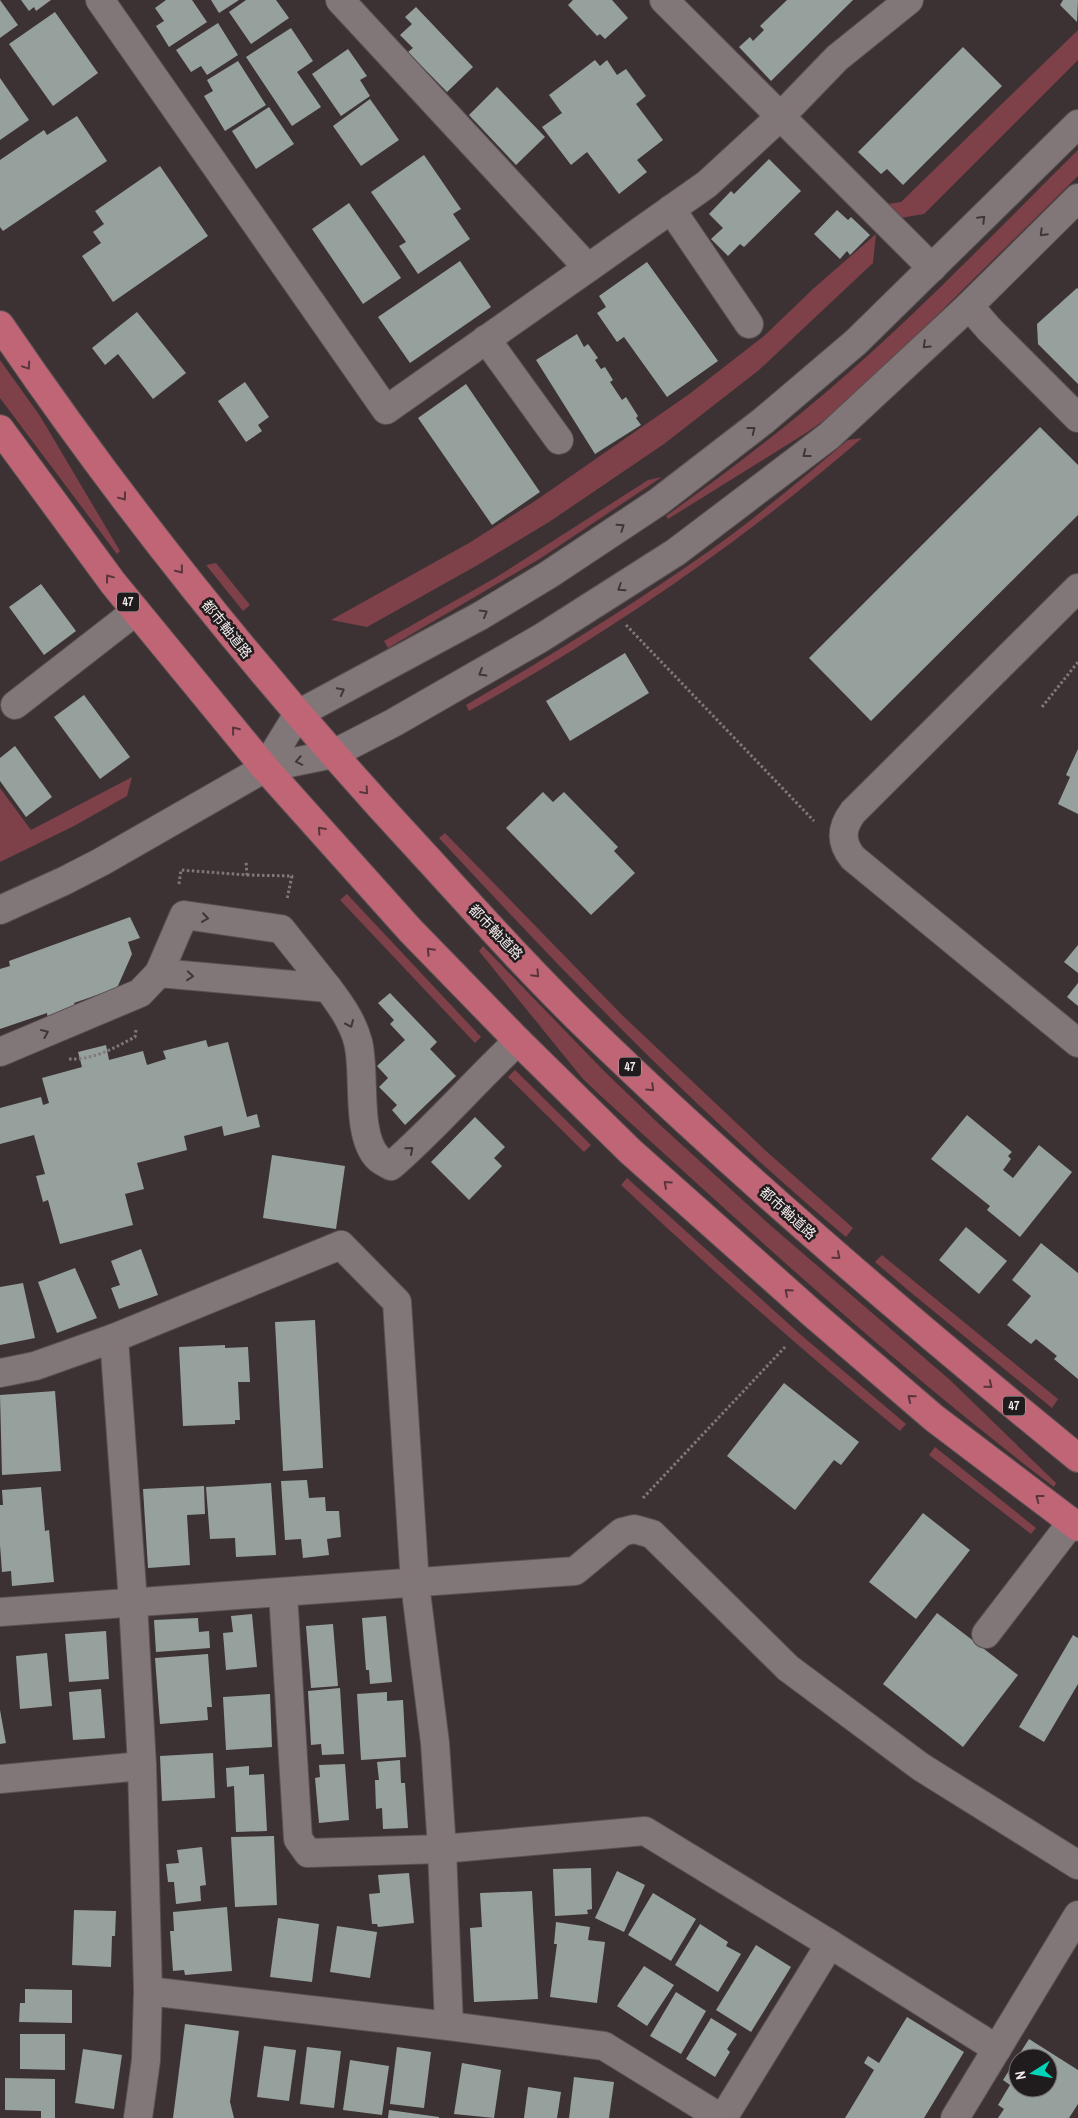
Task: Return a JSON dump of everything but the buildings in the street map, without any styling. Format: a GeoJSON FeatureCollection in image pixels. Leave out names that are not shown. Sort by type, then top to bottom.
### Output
{"type":"FeatureCollection","features":[{"type":"Feature","properties":{"kind":"main road","name":"都市軸道路"},"geometry":{"type":"LineString","coordinates":[[0,325],[52,401],[149,532],[264,674],[483,919],[589,1029],[696,1131],[914,1322],[1078,1458]]}},
{"type":"Feature","properties":{"kind":"main road","name":"47"},"geometry":{"type":"LineString","coordinates":[[0,429],[76,535],[136,611],[266,768],[410,930],[518,1041],[630,1151],[813,1314],[934,1418],[1075,1525]]}},
{"type":"Feature","properties":{"kind":"street"},"geometry":{"type":"LineString","coordinates":[[100,0],[386,410],[707,184],[781,116],[837,58],[910,0]]}},
{"type":"Feature","properties":{"kind":"street"},"geometry":{"type":"LineString","coordinates":[[340,0],[588,268]]}},
{"type":"Feature","properties":{"kind":"street"},"geometry":{"type":"LineString","coordinates":[[664,0],[932,268]]}},
{"type":"Feature","properties":{"kind":"street"},"geometry":{"type":"LineString","coordinates":[[266,768],[298,714],[488,611],[548,575],[658,502],[763,421],[849,348],[1078,124]]}},
{"type":"Feature","properties":{"kind":"street"},"geometry":{"type":"LineString","coordinates":[[0,910],[64,882],[266,768],[334,754],[394,723],[541,638],[676,552],[829,436],[969,306],[1078,198]]}},
{"type":"Feature","properties":{"kind":"street"},"geometry":{"type":"LineString","coordinates":[[671,209],[749,324]]}},
{"type":"Feature","properties":{"kind":"street"},"geometry":{"type":"LineString","coordinates":[[969,306],[989,329],[1078,418]]}},
{"type":"Feature","properties":{"kind":"street"},"geometry":{"type":"LineString","coordinates":[[486,339],[559,440]]}},
{"type":"Feature","properties":{"kind":"street"},"geometry":{"type":"LineString","coordinates":[[1078,588],[853,812],[844,828],[843,838],[846,849],[853,858],[1078,1043]]}},
{"type":"Feature","properties":{"kind":"street"},"geometry":{"type":"LineString","coordinates":[[15,704],[136,611]]}},
{"type":"Feature","properties":{"kind":"street"},"geometry":{"type":"LineString","coordinates":[[0,1052],[140,992],[159,973],[184,915],[281,929],[344,1010],[358,1042],[363,1113],[370,1146],[378,1158],[391,1166],[421,1140],[518,1041]]}},
{"type":"Feature","properties":{"kind":"street"},"geometry":{"type":"LineString","coordinates":[[159,973],[328,988]]}},
{"type":"Feature","properties":{"kind":"street"},"geometry":{"type":"LineString","coordinates":[[0,1373],[35,1366],[114,1338],[341,1245],[397,1302],[415,1584],[435,1743],[442,1849],[449,2026]]}},
{"type":"Feature","properties":{"kind":"street"},"geometry":{"type":"LineString","coordinates":[[114,1338],[133,1602],[142,1766],[148,1991],[146,2060],[138,2118]]}},
{"type":"Feature","properties":{"kind":"street"},"geometry":{"type":"LineString","coordinates":[[986,1634],[1075,1525]]}},
{"type":"Feature","properties":{"kind":"street"},"geometry":{"type":"LineString","coordinates":[[0,1612],[415,1584],[575,1571],[622,1532],[634,1529],[652,1534],[788,1668],[921,1767],[1078,1865]]}},
{"type":"Feature","properties":{"kind":"street"},"geometry":{"type":"LineString","coordinates":[[283,1593],[298,1840],[308,1853],[442,1849],[645,1831],[830,1944],[875,1983],[997,2049]]}},
{"type":"Feature","properties":{"kind":"street"},"geometry":{"type":"LineString","coordinates":[[0,1779],[142,1766]]}},
{"type":"Feature","properties":{"kind":"street"},"geometry":{"type":"LineString","coordinates":[[955,2118],[1078,1915]]}},
{"type":"Feature","properties":{"kind":"street"},"geometry":{"type":"LineString","coordinates":[[148,1991],[604,2046],[722,2118],[830,1944]]}},
{"type":"Feature","properties":{"kind":"path"},"geometry":{"type":"LineString","coordinates":[[626,625],[816,824],[843,838]]}},
{"type":"Feature","properties":{"kind":"path"},"geometry":{"type":"LineString","coordinates":[[1042,706],[1078,662]]}},
{"type":"Feature","properties":{"kind":"path"},"geometry":{"type":"LineString","coordinates":[[246,861],[246,875]]}},
{"type":"Feature","properties":{"kind":"path"},"geometry":{"type":"LineString","coordinates":[[184,915],[177,906],[181,870],[292,876]]}},
{"type":"Feature","properties":{"kind":"path"},"geometry":{"type":"LineString","coordinates":[[634,1529],[640,1500],[785,1347]]}},
{"type":"Feature","properties":{"kind":"shaded area"},"geometry":{"type":"Polygon","coordinates":[[[1078,30],[1078,60],[924,214],[900,218],[887,204],[901,202],[1078,30]]]}},
{"type":"Feature","properties":{"kind":"shaded area"},"geometry":{"type":"Polygon","coordinates":[[[1078,150],[1078,176],[931,321],[829,417],[668,519],[666,516],[781,429],[877,347],[936,292],[1078,150]]]}},
{"type":"Feature","properties":{"kind":"shaded area"},"geometry":{"type":"Polygon","coordinates":[[[876,234],[873,263],[759,370],[664,444],[549,522],[476,566],[367,627],[331,620],[469,543],[535,501],[688,395],[764,336],[814,288],[876,234]]]}},
{"type":"Feature","properties":{"kind":"shaded area"},"geometry":{"type":"Polygon","coordinates":[[[0,360],[40,416],[120,551],[117,554],[0,398],[0,360]]]}},
{"type":"Feature","properties":{"kind":"shaded area"},"geometry":{"type":"Polygon","coordinates":[[[862,438],[769,514],[673,585],[572,650],[469,711],[466,705],[560,649],[652,590],[747,523],[848,440],[862,438]]]}},
{"type":"Feature","properties":{"kind":"shaded area"},"geometry":{"type":"Polygon","coordinates":[[[662,477],[541,558],[388,648],[384,641],[495,578],[648,480],[662,477]]]}},
{"type":"Feature","properties":{"kind":"shaded area"},"geometry":{"type":"Polygon","coordinates":[[[216,563],[250,605],[243,611],[206,565],[216,563]]]}},
{"type":"Feature","properties":{"kind":"shaded area"},"geometry":{"type":"Polygon","coordinates":[[[132,777],[127,796],[74,826],[0,862],[0,788],[31,830],[132,777]]]}},
{"type":"Feature","properties":{"kind":"shaded area"},"geometry":{"type":"Polygon","coordinates":[[[445,833],[622,1015],[766,1151],[853,1228],[846,1237],[739,1143],[636,1044],[536,942],[439,838],[445,833]]]}},
{"type":"Feature","properties":{"kind":"shaded area"},"geometry":{"type":"Polygon","coordinates":[[[347,894],[481,1037],[475,1043],[340,900],[347,894]]]}},
{"type":"Feature","properties":{"kind":"shaded area"},"geometry":{"type":"Polygon","coordinates":[[[483,946],[604,1071],[659,1124],[770,1225],[950,1380],[1056,1483],[1054,1487],[937,1394],[823,1297],[583,1079],[479,951],[483,946]]]}},
{"type":"Feature","properties":{"kind":"shaded area"},"geometry":{"type":"Polygon","coordinates":[[[515,1070],[591,1145],[584,1152],[508,1077],[515,1070]]]}},
{"type":"Feature","properties":{"kind":"shaded area"},"geometry":{"type":"Polygon","coordinates":[[[627,1178],[801,1335],[906,1424],[900,1431],[793,1341],[655,1217],[621,1185],[627,1178]]]}},
{"type":"Feature","properties":{"kind":"shaded area"},"geometry":{"type":"Polygon","coordinates":[[[882,1255],[1058,1399],[1052,1408],[875,1262],[882,1255]]]}},
{"type":"Feature","properties":{"kind":"shaded area"},"geometry":{"type":"Polygon","coordinates":[[[935,1447],[1036,1528],[1031,1534],[929,1455],[935,1447]]]}}]}
